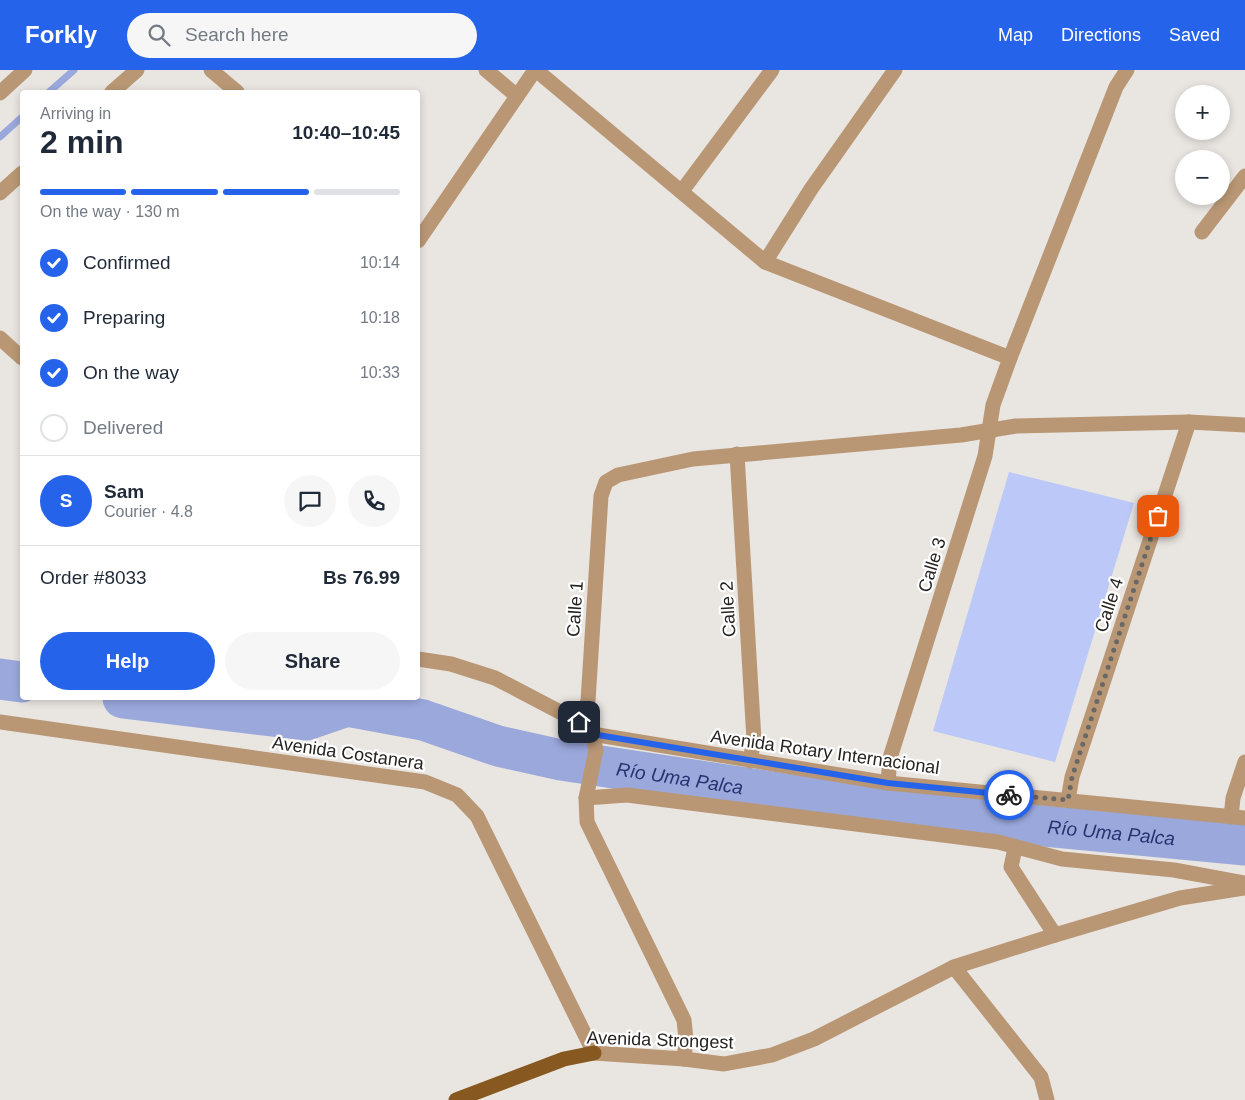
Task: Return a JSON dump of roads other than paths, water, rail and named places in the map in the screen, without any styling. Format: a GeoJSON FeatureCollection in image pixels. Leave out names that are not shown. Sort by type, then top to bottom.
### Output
{"type":"FeatureCollection","features":[{"type":"Feature","properties":{"kind":"main road","name":"Avenida Strongest"},"geometry":{"type":"LineString","coordinates":[[456,1100],[564,1058],[594,1053]]}},
{"type":"Feature","properties":{"kind":"street"},"geometry":{"type":"LineString","coordinates":[[114,90],[137,70]]}},
{"type":"Feature","properties":{"kind":"street"},"geometry":{"type":"LineString","coordinates":[[211,70],[235,90]]}},
{"type":"Feature","properties":{"kind":"street"},"geometry":{"type":"LineString","coordinates":[[486,70],[517,96]]}},
{"type":"Feature","properties":{"kind":"street"},"geometry":{"type":"LineString","coordinates":[[420,238],[536,70],[765,262],[1010,358]]}},
{"type":"Feature","properties":{"kind":"street"},"geometry":{"type":"LineString","coordinates":[[682,191],[772,70]]}},
{"type":"Feature","properties":{"kind":"street"},"geometry":{"type":"LineString","coordinates":[[765,262],[822,173],[895,70]]}},
{"type":"Feature","properties":{"kind":"street","name":"Calle 3"},"geometry":{"type":"LineString","coordinates":[[888,783],[890,758],[985,456],[993,405],[1116,87],[1127,70]]}},
{"type":"Feature","properties":{"kind":"street"},"geometry":{"type":"LineString","coordinates":[[0,93],[20,72]]}},
{"type":"Feature","properties":{"kind":"street"},"geometry":{"type":"LineString","coordinates":[[0,193],[20,175]]}},
{"type":"Feature","properties":{"kind":"street"},"geometry":{"type":"LineString","coordinates":[[1202,232],[1245,176]]}},
{"type":"Feature","properties":{"kind":"street"},"geometry":{"type":"LineString","coordinates":[[0,338],[20,356]]}},
{"type":"Feature","properties":{"kind":"street"},"geometry":{"type":"LineString","coordinates":[[737,454],[961,435],[1016,426],[1189,422],[1245,425]]}},
{"type":"Feature","properties":{"kind":"street","name":"Calle 4"},"geometry":{"type":"LineString","coordinates":[[1068,800],[1072,777],[1189,422]]}},
{"type":"Feature","properties":{"kind":"street","name":"Calle 1"},"geometry":{"type":"LineString","coordinates":[[579,722],[588,701],[601,496],[606,482],[618,475],[693,459],[737,454]]}},
{"type":"Feature","properties":{"kind":"street","name":"Calle 2"},"geometry":{"type":"LineString","coordinates":[[737,454],[754,740],[750,760]]}},
{"type":"Feature","properties":{"kind":"street"},"geometry":{"type":"LineString","coordinates":[[420,659],[451,664],[495,678],[579,722],[592,734],[596,750],[586,798],[587,822],[684,1020],[686,1039],[684,1059]]}},
{"type":"Feature","properties":{"kind":"street","name":"Avenida Costanera"},"geometry":{"type":"LineString","coordinates":[[0,722],[425,782],[457,796],[477,816],[594,1053]]}},
{"type":"Feature","properties":{"kind":"street","name":"Avenida Rotary Internacional"},"geometry":{"type":"LineString","coordinates":[[592,734],[888,783],[1238,818]]}},
{"type":"Feature","properties":{"kind":"street"},"geometry":{"type":"LineString","coordinates":[[1238,818],[1233,798],[1245,762]]}},
{"type":"Feature","properties":{"kind":"street"},"geometry":{"type":"LineString","coordinates":[[586,798],[627,795],[998,842],[1062,859],[1174,870],[1245,883]]}},
{"type":"Feature","properties":{"kind":"street"},"geometry":{"type":"LineString","coordinates":[[1015,848],[1011,867],[1055,935]]}},
{"type":"Feature","properties":{"kind":"street","name":"Avenida Strongest"},"geometry":{"type":"LineString","coordinates":[[594,1053],[684,1059],[724,1064],[772,1055],[814,1039],[954,967],[1180,898],[1245,888]]}},
{"type":"Feature","properties":{"kind":"street"},"geometry":{"type":"LineString","coordinates":[[954,967],[1041,1077],[1047,1100]]}},
{"type":"Feature","properties":{"kind":"waterway"},"geometry":{"type":"LineString","coordinates":[[51,90],[74,70]]}},
{"type":"Feature","properties":{"kind":"waterway"},"geometry":{"type":"LineString","coordinates":[[0,137],[20,119]]}},
{"type":"Feature","properties":{"kind":"waterway","name":"Río Uma Palca"},"geometry":{"type":"LineString","coordinates":[[0,679],[20,682]]}},
{"type":"Feature","properties":{"kind":"waterway","name":"Río Uma Palca"},"geometry":{"type":"LineString","coordinates":[[140,700],[306,720],[347,706],[423,720],[498,746],[561,760],[872,807],[1012,823],[1245,845]]}}]}
